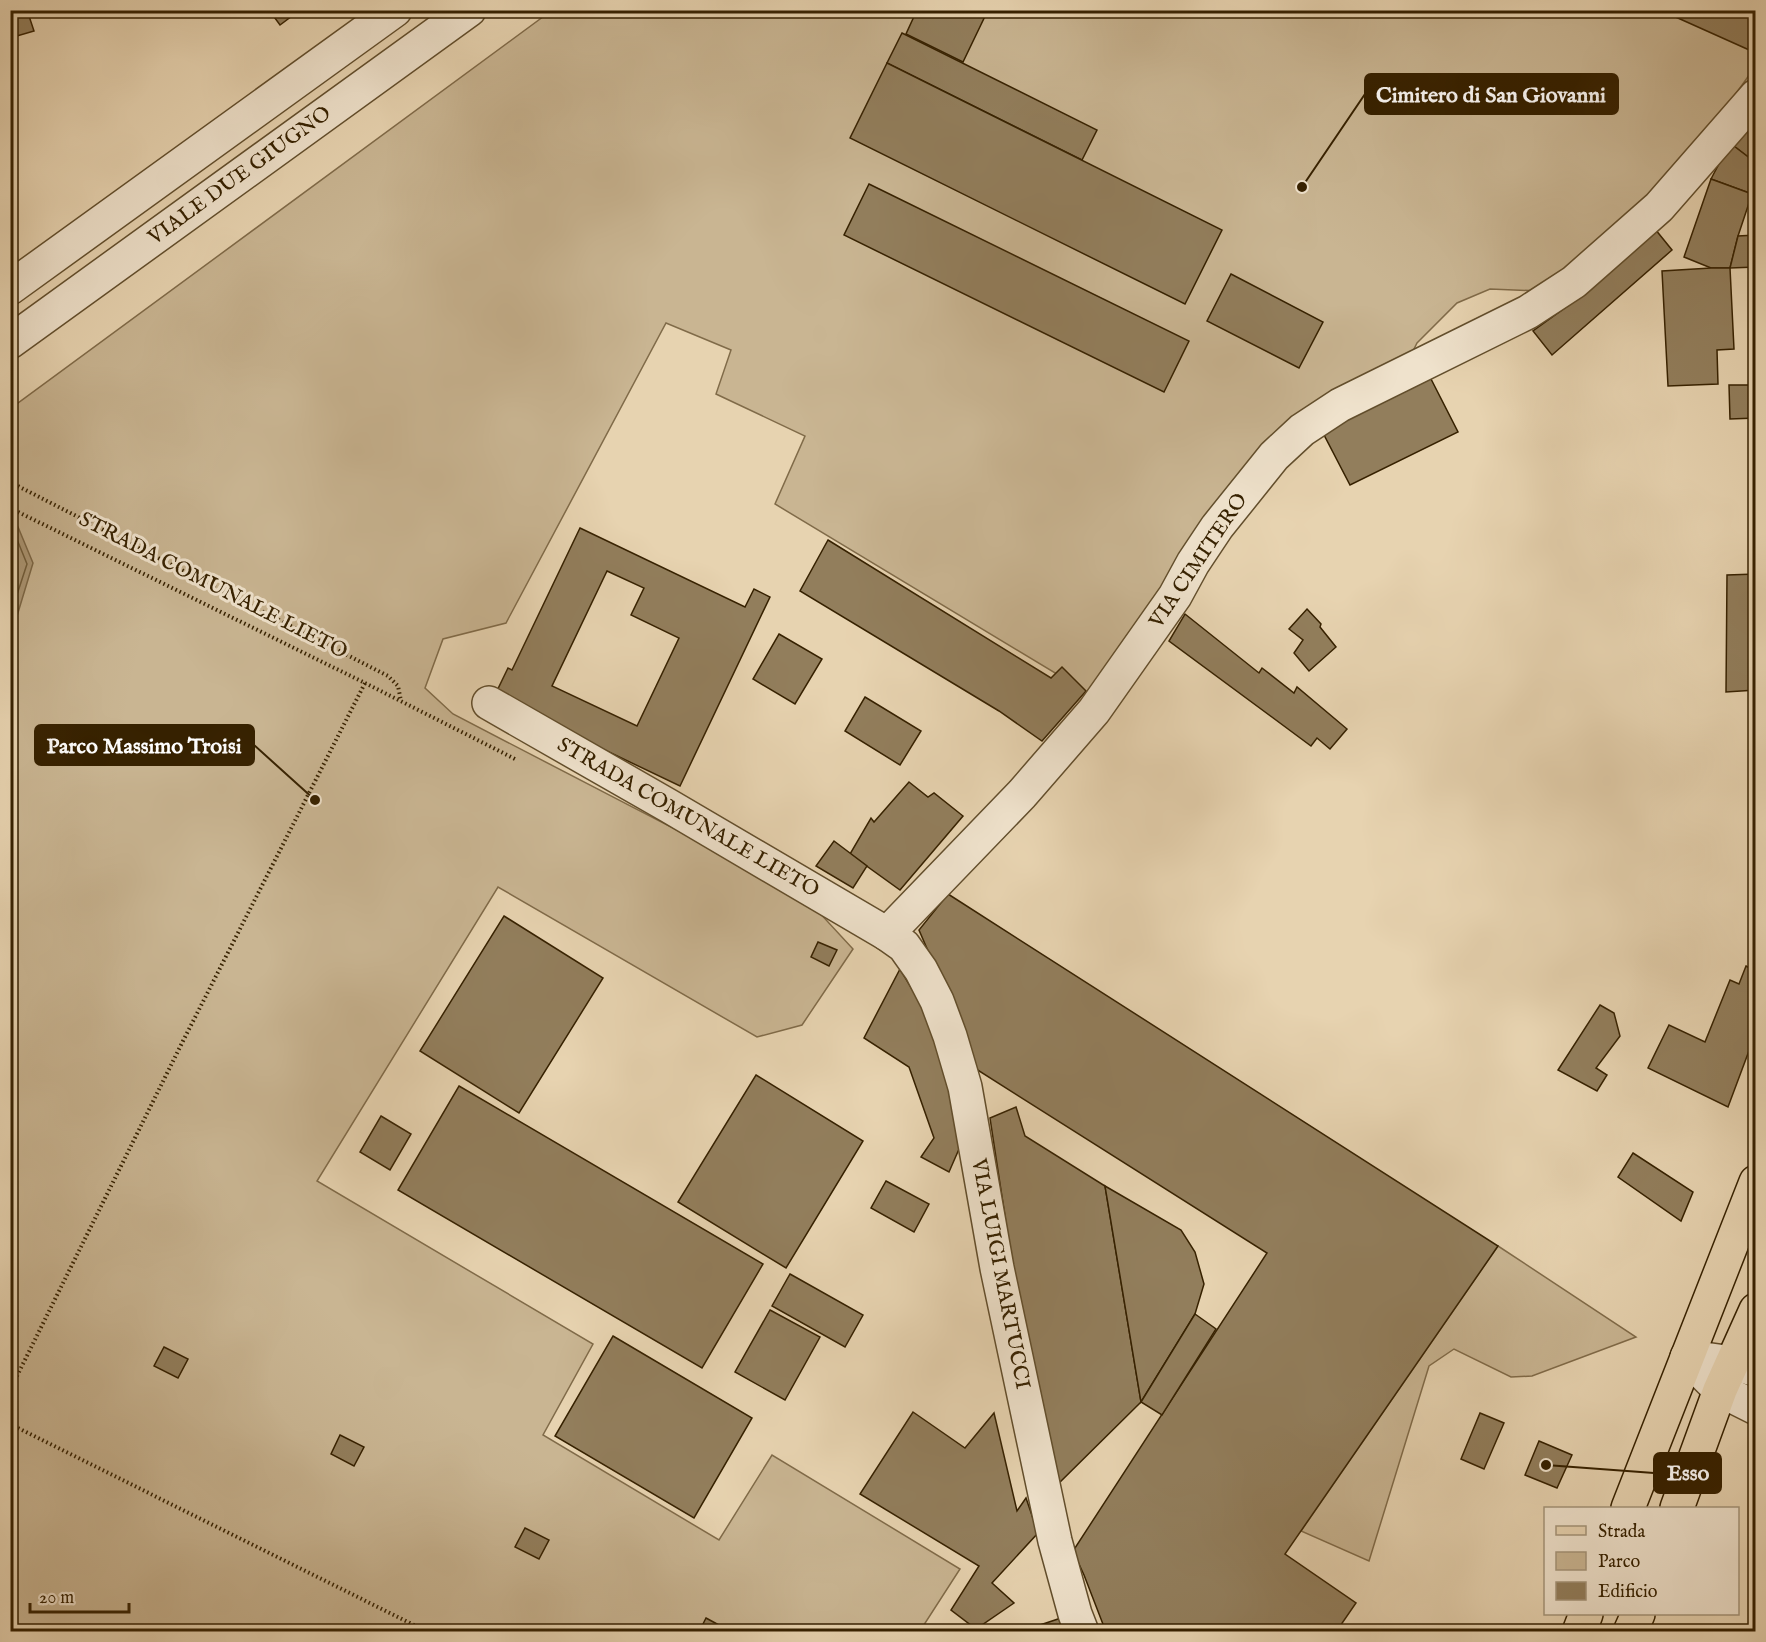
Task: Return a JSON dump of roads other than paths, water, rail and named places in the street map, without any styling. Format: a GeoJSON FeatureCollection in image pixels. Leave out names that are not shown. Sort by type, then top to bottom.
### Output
{"type":"FeatureCollection","features":[{"type":"Feature","properties":{"kind":"main road"},"geometry":{"type":"LineString","coordinates":[[1629,1507],[1755,1182]]}},
{"type":"Feature","properties":{"kind":"main road"},"geometry":{"type":"LineString","coordinates":[[1678,1507],[1736,1375],[1755,1310]]}},
{"type":"Feature","properties":{"kind":"main road"},"geometry":{"type":"LineString","coordinates":[[1579,1632],[1586,1615]]}},
{"type":"Feature","properties":{"kind":"main road"},"geometry":{"type":"LineString","coordinates":[[1630,1632],[1638,1615]]}},
{"type":"Feature","properties":{"kind":"street","name":"VIALE DUE GIUGNO"},"geometry":{"type":"LineString","coordinates":[[10,288],[395,10]]}},
{"type":"Feature","properties":{"kind":"street","name":"VIALE DUE GIUGNO"},"geometry":{"type":"LineString","coordinates":[[10,342],[469,10]]}},
{"type":"Feature","properties":{"kind":"street","name":"VIA CIMITERO"},"geometry":{"type":"LineString","coordinates":[[887,934],[1022,794],[1094,711],[1175,596],[1217,527],[1274,456],[1302,430],[1340,405],[1528,312],[1574,282],[1659,207],[1755,96]]}},
{"type":"Feature","properties":{"kind":"street","name":"STRADA COMUNALE LIETO"},"geometry":{"type":"LineString","coordinates":[[489,703],[679,811],[887,934]]}},
{"type":"Feature","properties":{"kind":"street","name":"VIA LUIGI MARTUCCI"},"geometry":{"type":"LineString","coordinates":[[887,934],[903,946],[921,970],[937,1001],[965,1087],[1006,1314],[1055,1540],[1082,1632]]}},
{"type":"Feature","properties":{"kind":"street"},"geometry":{"type":"LineString","coordinates":[[1687,1357],[1736,1375],[1755,1408]]}},
{"type":"Feature","properties":{"kind":"water"},"geometry":{"type":"Polygon","coordinates":[[[11,522],[18,527],[33,563],[11,629],[11,522]]]}},
{"type":"Feature","properties":{"kind":"place","name":"Cimitero di San Giovanni"},"geometry":{"type":"Point","coordinates":[1302,187]}},
{"type":"Feature","properties":{"kind":"place","name":"Parco Massimo Troisi"},"geometry":{"type":"Point","coordinates":[315,800]}},
{"type":"Feature","properties":{"kind":"place","name":"Esso"},"geometry":{"type":"Point","coordinates":[1546,1465]}}]}
